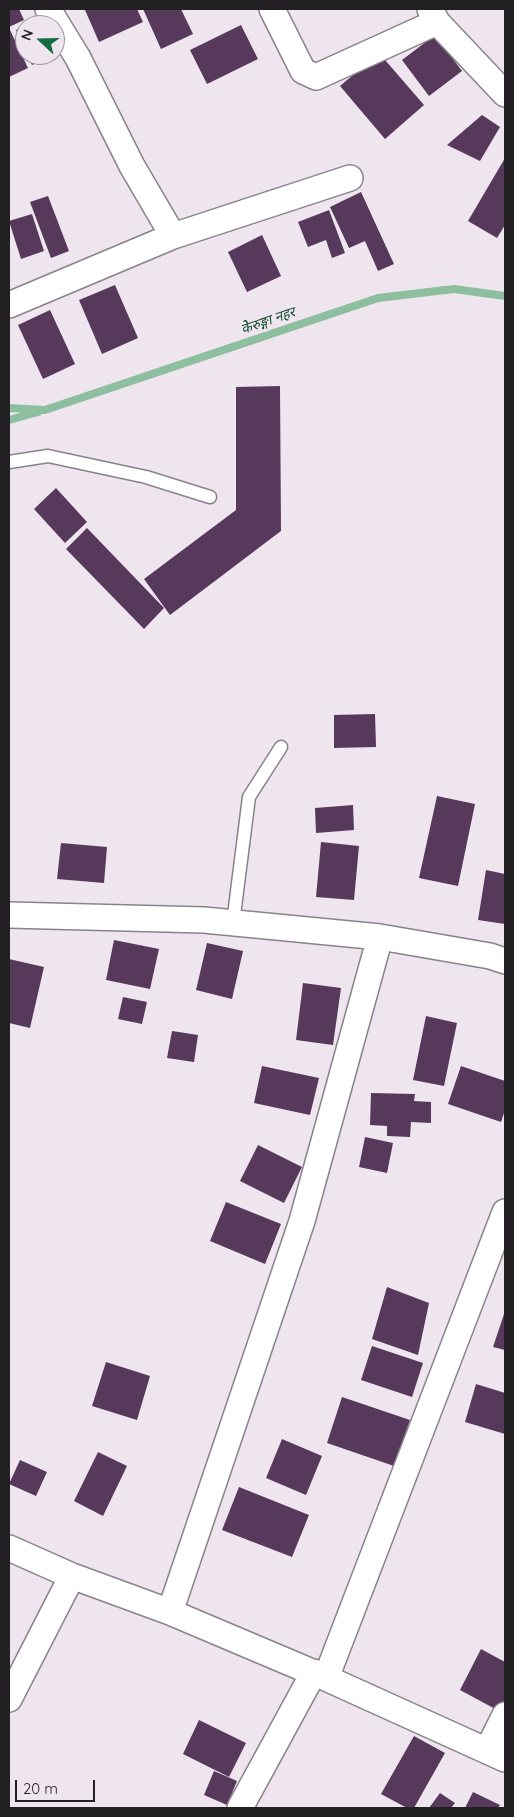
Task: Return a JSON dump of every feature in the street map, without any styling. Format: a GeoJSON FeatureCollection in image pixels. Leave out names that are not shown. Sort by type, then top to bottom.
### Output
{"type":"FeatureCollection","features":[{"type":"Feature","properties":{"kind":"street"},"geometry":{"type":"LineString","coordinates":[[48,9],[78,58],[132,166],[173,236]]}},
{"type":"Feature","properties":{"kind":"street"},"geometry":{"type":"LineString","coordinates":[[272,9],[303,71],[316,77],[434,16],[503,84]]}},
{"type":"Feature","properties":{"kind":"street"},"geometry":{"type":"LineString","coordinates":[[9,305],[173,236],[350,178]]}},
{"type":"Feature","properties":{"kind":"street"},"geometry":{"type":"LineString","coordinates":[[9,915],[204,920],[380,937],[490,956],[505,961]]}},
{"type":"Feature","properties":{"kind":"street"},"geometry":{"type":"LineString","coordinates":[[170,1612],[302,1221],[380,937]]}},
{"type":"Feature","properties":{"kind":"street"},"geometry":{"type":"LineString","coordinates":[[240,1808],[320,1675],[505,1212]]}},
{"type":"Feature","properties":{"kind":"street"},"geometry":{"type":"LineString","coordinates":[[9,1548],[72,1576],[170,1612],[320,1675],[496,1755],[505,1715]]}},
{"type":"Feature","properties":{"kind":"street"},"geometry":{"type":"LineString","coordinates":[[9,1698],[72,1576]]}},
{"type":"Feature","properties":{"kind":"lane"},"geometry":{"type":"LineString","coordinates":[[9,462],[48,456],[146,477],[210,497]]}},
{"type":"Feature","properties":{"kind":"lane"},"geometry":{"type":"LineString","coordinates":[[233,923],[249,797],[281,747]]}},
{"type":"Feature","properties":{"kind":"building"},"geometry":{"type":"Polygon","coordinates":[[[9,9],[19,9],[22,15],[15,15],[15,24],[9,27],[9,9]]]}},
{"type":"Feature","properties":{"kind":"building"},"geometry":{"type":"Polygon","coordinates":[[[137,9],[143,22],[99,42],[85,10],[137,9]]]}},
{"type":"Feature","properties":{"kind":"building"},"geometry":{"type":"Polygon","coordinates":[[[143,9],[181,9],[193,34],[161,49],[143,9]]]}},
{"type":"Feature","properties":{"kind":"building"},"geometry":{"type":"Polygon","coordinates":[[[241,25],[258,59],[207,84],[190,50],[241,25]]]}},
{"type":"Feature","properties":{"kind":"building"},"geometry":{"type":"Polygon","coordinates":[[[9,31],[15,41],[15,65],[27,65],[28,68],[9,77],[9,31]]]}},
{"type":"Feature","properties":{"kind":"building"},"geometry":{"type":"Polygon","coordinates":[[[435,35],[462,71],[429,96],[402,60],[435,35]]]}},
{"type":"Feature","properties":{"kind":"building"},"geometry":{"type":"Polygon","coordinates":[[[379,53],[424,105],[385,139],[340,86],[379,53]]]}},
{"type":"Feature","properties":{"kind":"building"},"geometry":{"type":"Polygon","coordinates":[[[482,115],[500,127],[480,161],[447,145],[482,115]]]}},
{"type":"Feature","properties":{"kind":"building"},"geometry":{"type":"Polygon","coordinates":[[[505,158],[505,225],[497,238],[468,221],[505,158]]]}},
{"type":"Feature","properties":{"kind":"building"},"geometry":{"type":"Polygon","coordinates":[[[361,192],[394,264],[378,271],[365,241],[349,248],[330,207],[361,192]]]}},
{"type":"Feature","properties":{"kind":"building"},"geometry":{"type":"Polygon","coordinates":[[[48,196],[69,251],[51,258],[30,202],[48,196]]]}},
{"type":"Feature","properties":{"kind":"building"},"geometry":{"type":"Polygon","coordinates":[[[329,210],[345,253],[332,258],[326,240],[308,247],[298,222],[329,210]]]}},
{"type":"Feature","properties":{"kind":"building"},"geometry":{"type":"Polygon","coordinates":[[[32,214],[44,251],[21,259],[9,221],[32,214]]]}},
{"type":"Feature","properties":{"kind":"building"},"geometry":{"type":"Polygon","coordinates":[[[262,235],[281,276],[247,292],[228,252],[262,235]]]}},
{"type":"Feature","properties":{"kind":"building"},"geometry":{"type":"Polygon","coordinates":[[[115,285],[138,338],[102,354],[79,300],[115,285]]]}},
{"type":"Feature","properties":{"kind":"building"},"geometry":{"type":"Polygon","coordinates":[[[50,310],[75,364],[43,379],[18,325],[50,310]]]}},
{"type":"Feature","properties":{"kind":"building"},"geometry":{"type":"Polygon","coordinates":[[[280,386],[281,531],[170,615],[144,579],[236,510],[236,387],[280,386]]]}},
{"type":"Feature","properties":{"kind":"building"},"geometry":{"type":"Polygon","coordinates":[[[56,488],[87,522],[65,543],[34,509],[56,488]]]}},
{"type":"Feature","properties":{"kind":"building"},"geometry":{"type":"Polygon","coordinates":[[[87,528],[164,608],[144,629],[66,549],[87,528]]]}},
{"type":"Feature","properties":{"kind":"building"},"geometry":{"type":"Polygon","coordinates":[[[375,714],[376,747],[334,748],[334,715],[375,714]]]}},
{"type":"Feature","properties":{"kind":"building"},"geometry":{"type":"Polygon","coordinates":[[[437,796],[475,804],[458,886],[419,878],[437,796]]]}},
{"type":"Feature","properties":{"kind":"building"},"geometry":{"type":"Polygon","coordinates":[[[353,805],[354,830],[316,833],[315,808],[353,805]]]}},
{"type":"Feature","properties":{"kind":"building"},"geometry":{"type":"Polygon","coordinates":[[[321,842],[359,846],[354,900],[316,897],[321,842]]]}},
{"type":"Feature","properties":{"kind":"building"},"geometry":{"type":"Polygon","coordinates":[[[61,843],[107,847],[104,883],[57,879],[61,843]]]}},
{"type":"Feature","properties":{"kind":"building"},"geometry":{"type":"Polygon","coordinates":[[[486,870],[505,874],[505,924],[478,920],[486,870]]]}},
{"type":"Feature","properties":{"kind":"building"},"geometry":{"type":"Polygon","coordinates":[[[114,940],[159,949],[150,989],[106,980],[114,940]]]}},
{"type":"Feature","properties":{"kind":"building"},"geometry":{"type":"Polygon","coordinates":[[[207,943],[243,951],[232,999],[196,990],[207,943]]]}},
{"type":"Feature","properties":{"kind":"building"},"geometry":{"type":"Polygon","coordinates":[[[9,959],[44,967],[30,1028],[9,1023],[9,959]]]}},
{"type":"Feature","properties":{"kind":"building"},"geometry":{"type":"Polygon","coordinates":[[[303,983],[341,988],[333,1045],[296,1040],[303,983]]]}},
{"type":"Feature","properties":{"kind":"building"},"geometry":{"type":"Polygon","coordinates":[[[123,997],[147,1002],[142,1024],[118,1019],[123,997]]]}},
{"type":"Feature","properties":{"kind":"building"},"geometry":{"type":"Polygon","coordinates":[[[426,1016],[457,1023],[444,1086],[413,1080],[426,1016]]]}},
{"type":"Feature","properties":{"kind":"building"},"geometry":{"type":"Polygon","coordinates":[[[172,1031],[198,1035],[194,1062],[167,1058],[172,1031]]]}},
{"type":"Feature","properties":{"kind":"building"},"geometry":{"type":"Polygon","coordinates":[[[262,1066],[319,1078],[310,1115],[254,1103],[262,1066]]]}},
{"type":"Feature","properties":{"kind":"building"},"geometry":{"type":"Polygon","coordinates":[[[461,1066],[505,1081],[505,1110],[501,1122],[448,1104],[461,1066]]]}},
{"type":"Feature","properties":{"kind":"building"},"geometry":{"type":"Polygon","coordinates":[[[371,1093],[415,1094],[414,1101],[431,1102],[431,1123],[411,1122],[410,1137],[387,1136],[387,1126],[370,1125],[371,1093]]]}},
{"type":"Feature","properties":{"kind":"building"},"geometry":{"type":"Polygon","coordinates":[[[365,1137],[393,1143],[387,1173],[359,1167],[365,1137]]]}},
{"type":"Feature","properties":{"kind":"building"},"geometry":{"type":"Polygon","coordinates":[[[258,1145],[302,1167],[284,1203],[240,1181],[258,1145]]]}},
{"type":"Feature","properties":{"kind":"building"},"geometry":{"type":"Polygon","coordinates":[[[226,1202],[281,1224],[265,1264],[210,1241],[226,1202]]]}},
{"type":"Feature","properties":{"kind":"building"},"geometry":{"type":"Polygon","coordinates":[[[387,1287],[429,1303],[418,1355],[372,1339],[387,1287]]]}},
{"type":"Feature","properties":{"kind":"building"},"geometry":{"type":"Polygon","coordinates":[[[505,1311],[505,1350],[493,1347],[505,1311]]]}},
{"type":"Feature","properties":{"kind":"building"},"geometry":{"type":"Polygon","coordinates":[[[372,1346],[423,1363],[412,1397],[361,1380],[372,1346]]]}},
{"type":"Feature","properties":{"kind":"building"},"geometry":{"type":"Polygon","coordinates":[[[106,1362],[150,1376],[137,1420],[92,1406],[106,1362]]]}},
{"type":"Feature","properties":{"kind":"building"},"geometry":{"type":"Polygon","coordinates":[[[476,1384],[505,1393],[505,1434],[465,1422],[476,1384]]]}},
{"type":"Feature","properties":{"kind":"building"},"geometry":{"type":"Polygon","coordinates":[[[342,1397],[410,1420],[394,1466],[327,1443],[342,1397]]]}},
{"type":"Feature","properties":{"kind":"building"},"geometry":{"type":"Polygon","coordinates":[[[282,1439],[322,1456],[306,1495],[266,1478],[282,1439]]]}},
{"type":"Feature","properties":{"kind":"building"},"geometry":{"type":"Polygon","coordinates":[[[98,1452],[127,1466],[103,1516],[74,1501],[98,1452]]]}},
{"type":"Feature","properties":{"kind":"building"},"geometry":{"type":"Polygon","coordinates":[[[20,1460],[47,1472],[36,1496],[9,1484],[20,1460]]]}},
{"type":"Feature","properties":{"kind":"building"},"geometry":{"type":"Polygon","coordinates":[[[239,1487],[309,1515],[292,1557],[222,1530],[239,1487]]]}},
{"type":"Feature","properties":{"kind":"building"},"geometry":{"type":"Polygon","coordinates":[[[481,1649],[505,1662],[505,1700],[499,1711],[460,1690],[481,1649]]]}},
{"type":"Feature","properties":{"kind":"building"},"geometry":{"type":"Polygon","coordinates":[[[199,1720],[246,1743],[229,1777],[183,1754],[199,1720]]]}},
{"type":"Feature","properties":{"kind":"building"},"geometry":{"type":"Polygon","coordinates":[[[414,1736],[445,1753],[414,1808],[407,1808],[381,1794],[414,1736]]]}},
{"type":"Feature","properties":{"kind":"building"},"geometry":{"type":"Polygon","coordinates":[[[214,1771],[237,1781],[227,1805],[204,1795],[214,1771]]]}},
{"type":"Feature","properties":{"kind":"building"},"geometry":{"type":"Polygon","coordinates":[[[473,1792],[500,1805],[498,1808],[465,1808],[473,1792]]]}},
{"type":"Feature","properties":{"kind":"building"},"geometry":{"type":"Polygon","coordinates":[[[440,1793],[455,1803],[451,1808],[429,1808],[440,1793]]]}},
{"type":"Feature","properties":{"kind":"waterway","name":"केेरुङ्गा नहर"},"geometry":{"type":"LineString","coordinates":[[9,408],[45,410],[378,298],[454,289],[505,296]]}},
{"type":"Feature","properties":{"kind":"waterway","name":"केेरुङ्गा नहर"},"geometry":{"type":"LineString","coordinates":[[9,420],[38,412]]}}]}
